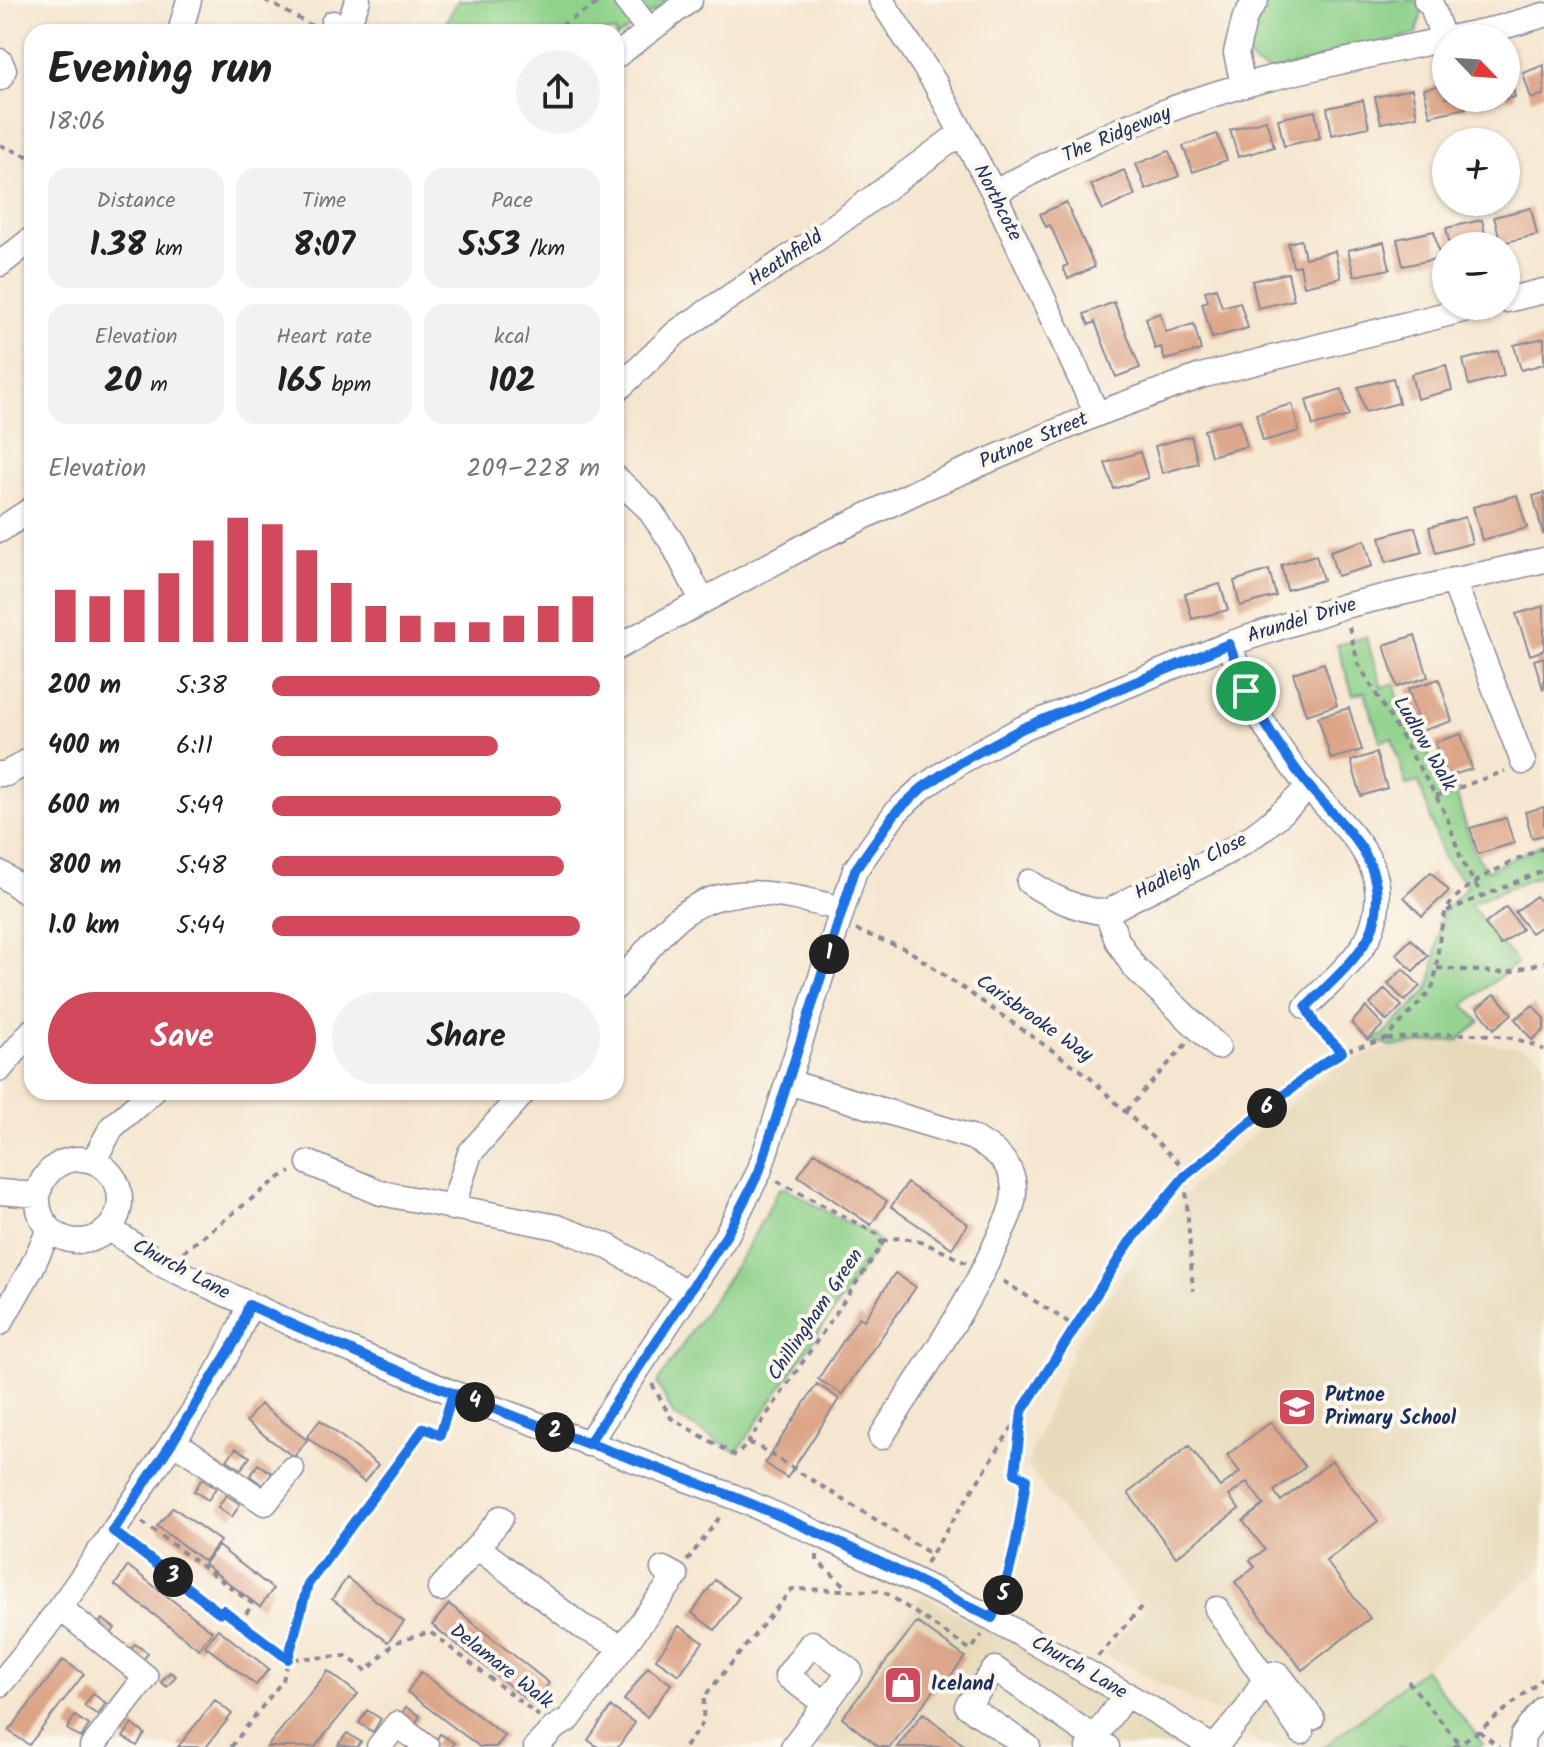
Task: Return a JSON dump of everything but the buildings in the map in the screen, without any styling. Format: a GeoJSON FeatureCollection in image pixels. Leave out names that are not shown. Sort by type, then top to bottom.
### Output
{"type":"FeatureCollection","features":[{"type":"Feature","properties":{"kind":"street"},"geometry":{"type":"LineString","coordinates":[[182,24],[189,0]]}},
{"type":"Feature","properties":{"kind":"street"},"geometry":{"type":"LineString","coordinates":[[348,24],[358,0]]}},
{"type":"Feature","properties":{"kind":"street"},"geometry":{"type":"LineString","coordinates":[[626,0],[649,30]]}},
{"type":"Feature","properties":{"kind":"street"},"geometry":{"type":"LineString","coordinates":[[624,50],[690,0]]}},
{"type":"Feature","properties":{"kind":"street","name":"Northcote"},"geometry":{"type":"LineString","coordinates":[[881,0],[935,83],[994,193],[1097,414]]}},
{"type":"Feature","properties":{"kind":"street"},"geometry":{"type":"LineString","coordinates":[[1243,85],[1236,53],[1245,17],[1256,0]]}},
{"type":"Feature","properties":{"kind":"street"},"geometry":{"type":"LineString","coordinates":[[1426,0],[1440,24]]}},
{"type":"Feature","properties":{"kind":"street","name":"The Ridgeway"},"geometry":{"type":"LineString","coordinates":[[1513,24],[1544,15]]}},
{"type":"Feature","properties":{"kind":"street","name":"The Ridgeway"},"geometry":{"type":"LineString","coordinates":[[994,193],[1127,128],[1243,85],[1432,42]]}},
{"type":"Feature","properties":{"kind":"street"},"geometry":{"type":"LineString","coordinates":[[0,61],[4,70],[0,78]]}},
{"type":"Feature","properties":{"kind":"street","name":"Heathfield"},"geometry":{"type":"LineString","coordinates":[[624,383],[677,332],[821,236],[961,133]]}},
{"type":"Feature","properties":{"kind":"street"},"geometry":{"type":"LineString","coordinates":[[0,264],[24,245]]}},
{"type":"Feature","properties":{"kind":"street"},"geometry":{"type":"LineString","coordinates":[[1520,297],[1544,291]]}},
{"type":"Feature","properties":{"kind":"street","name":"Putnoe Street"},"geometry":{"type":"LineString","coordinates":[[624,644],[816,540],[922,489],[1097,414],[1201,376],[1432,318]]}},
{"type":"Feature","properties":{"kind":"street"},"geometry":{"type":"LineString","coordinates":[[624,486],[648,508],[672,542],[702,600]]}},
{"type":"Feature","properties":{"kind":"street"},"geometry":{"type":"LineString","coordinates":[[0,530],[24,514]]}},
{"type":"Feature","properties":{"kind":"street","name":"Arundel Drive"},"geometry":{"type":"LineString","coordinates":[[588,1444],[726,1236],[759,1172],[855,870],[896,812],[922,788],[962,761],[1023,728],[1229,644],[1344,606],[1544,560]]}},
{"type":"Feature","properties":{"kind":"street"},"geometry":{"type":"LineString","coordinates":[[1453,580],[1523,762]]}},
{"type":"Feature","properties":{"kind":"street"},"geometry":{"type":"LineString","coordinates":[[1229,644],[1246,691],[1275,742],[1309,787],[1349,829],[1369,857],[1376,879],[1377,909],[1369,937],[1306,1007]]}},
{"type":"Feature","properties":{"kind":"street"},"geometry":{"type":"LineString","coordinates":[[0,774],[24,764]]}},
{"type":"Feature","properties":{"kind":"street","name":"Hadleigh Close"},"geometry":{"type":"LineString","coordinates":[[1107,913],[1247,840],[1281,815],[1309,787]]}},
{"type":"Feature","properties":{"kind":"street"},"geometry":{"type":"LineString","coordinates":[[0,873],[24,891]]}},
{"type":"Feature","properties":{"kind":"street"},"geometry":{"type":"LineString","coordinates":[[1029,882],[1051,897],[1082,910],[1107,913],[1117,940],[1134,967],[1218,1047]]}},
{"type":"Feature","properties":{"kind":"street"},"geometry":{"type":"LineString","coordinates":[[624,978],[676,920],[701,902],[730,893],[763,893],[797,898],[840,916]]}},
{"type":"Feature","properties":{"kind":"street"},"geometry":{"type":"LineString","coordinates":[[0,1069],[24,1040]]}},
{"type":"Feature","properties":{"kind":"street"},"geometry":{"type":"LineString","coordinates":[[788,1082],[971,1137],[994,1149],[1008,1166],[1014,1189],[1011,1211],[983,1270],[881,1437]]}},
{"type":"Feature","properties":{"kind":"street"},"geometry":{"type":"LineString","coordinates":[[94,1160],[112,1127],[143,1100]]}},
{"type":"Feature","properties":{"kind":"street"},"geometry":{"type":"LineString","coordinates":[[452,1208],[470,1153],[517,1100]]}},
{"type":"Feature","properties":{"kind":"street"},"geometry":{"type":"LineString","coordinates":[[69,1159],[94,1160],[110,1171],[120,1188],[120,1210],[110,1229],[95,1240],[72,1242],[49,1230],[39,1214],[37,1195],[46,1174],[69,1159]]}},
{"type":"Feature","properties":{"kind":"street"},"geometry":{"type":"LineString","coordinates":[[309,1163],[381,1193],[557,1227],[607,1246],[688,1293]]}},
{"type":"Feature","properties":{"kind":"street"},"geometry":{"type":"LineString","coordinates":[[0,1192],[37,1195]]}},
{"type":"Feature","properties":{"kind":"street","name":"Church Lane"},"geometry":{"type":"LineString","coordinates":[[110,1229],[165,1266],[249,1305],[453,1393],[735,1497],[918,1580],[992,1618],[1213,1747]]}},
{"type":"Feature","properties":{"kind":"street"},"geometry":{"type":"LineString","coordinates":[[0,1323],[49,1230]]}},
{"type":"Feature","properties":{"kind":"street"},"geometry":{"type":"LineString","coordinates":[[0,1684],[60,1608],[173,1441],[237,1338],[249,1305]]}},
{"type":"Feature","properties":{"kind":"street"},"geometry":{"type":"LineString","coordinates":[[173,1441],[265,1503],[292,1469]]}},
{"type":"Feature","properties":{"kind":"street"},"geometry":{"type":"LineString","coordinates":[[440,1589],[501,1518]]}},
{"type":"Feature","properties":{"kind":"street"},"geometry":{"type":"LineString","coordinates":[[477,1547],[581,1626],[623,1647]]}},
{"type":"Feature","properties":{"kind":"street"},"geometry":{"type":"LineString","coordinates":[[536,1747],[554,1728],[569,1719],[623,1647],[669,1572]]}},
{"type":"Feature","properties":{"kind":"street"},"geometry":{"type":"LineString","coordinates":[[60,1608],[146,1677],[92,1747]]}},
{"type":"Feature","properties":{"kind":"street"},"geometry":{"type":"LineString","coordinates":[[1217,1609],[1264,1680],[1307,1725]]}},
{"type":"Feature","properties":{"kind":"street"},"geometry":{"type":"LineString","coordinates":[[1028,1747],[967,1706],[995,1669],[1097,1744],[1126,1694]]}},
{"type":"Feature","properties":{"kind":"street"},"geometry":{"type":"LineString","coordinates":[[1213,1747],[1247,1709],[1264,1680]]}},
{"type":"Feature","properties":{"kind":"street"},"geometry":{"type":"LineString","coordinates":[[793,1747],[826,1704]]}},
{"type":"Feature","properties":{"kind":"street"},"geometry":{"type":"LineString","coordinates":[[1522,1747],[1523,1735],[1544,1708]]}},
{"type":"Feature","properties":{"kind":"street"},"geometry":{"type":"LineString","coordinates":[[379,1747],[397,1724],[427,1747]]}},
{"type":"Feature","properties":{"kind":"path"},"geometry":{"type":"LineString","coordinates":[[265,0],[308,24]]}},
{"type":"Feature","properties":{"kind":"path"},"geometry":{"type":"LineString","coordinates":[[564,24],[603,0]]}},
{"type":"Feature","properties":{"kind":"path"},"geometry":{"type":"LineString","coordinates":[[328,24],[333,23]]}},
{"type":"Feature","properties":{"kind":"path"},"geometry":{"type":"LineString","coordinates":[[0,145],[24,155]]}},
{"type":"Feature","properties":{"kind":"path","name":"Ludlow Walk"},"geometry":{"type":"LineString","coordinates":[[1344,606],[1358,663],[1436,796],[1447,817],[1462,862],[1482,895]]}},
{"type":"Feature","properties":{"kind":"path"},"geometry":{"type":"LineString","coordinates":[[1436,796],[1496,776],[1523,762]]}},
{"type":"Feature","properties":{"kind":"path"},"geometry":{"type":"LineString","coordinates":[[1385,1039],[1429,993],[1434,983],[1446,911],[1475,882],[1544,848]]}},
{"type":"Feature","properties":{"kind":"path"},"geometry":{"type":"LineString","coordinates":[[1446,911],[1544,870]]}},
{"type":"Feature","properties":{"kind":"path","name":"Carisbrooke Way"},"geometry":{"type":"LineString","coordinates":[[840,916],[908,950],[1086,1074],[1178,1162],[1185,1176]]}},
{"type":"Feature","properties":{"kind":"path"},"geometry":{"type":"LineString","coordinates":[[1437,968],[1506,973],[1544,962]]}},
{"type":"Feature","properties":{"kind":"path"},"geometry":{"type":"LineString","coordinates":[[1306,1007],[1316,1026],[1342,1052]]}},
{"type":"Feature","properties":{"kind":"path"},"geometry":{"type":"LineString","coordinates":[[1126,1111],[1199,1029]]}},
{"type":"Feature","properties":{"kind":"path"},"geometry":{"type":"LineString","coordinates":[[918,1580],[931,1554],[1129,1243],[1185,1176],[1319,1066],[1342,1052],[1385,1039],[1463,1033],[1530,1043],[1544,1050]]}},
{"type":"Feature","properties":{"kind":"path"},"geometry":{"type":"LineString","coordinates":[[165,1266],[280,1177],[309,1163]]}},
{"type":"Feature","properties":{"kind":"path","name":"Chillingham Green"},"geometry":{"type":"LineString","coordinates":[[747,1444],[880,1251],[882,1242],[879,1235],[759,1172]]}},
{"type":"Feature","properties":{"kind":"path"},"geometry":{"type":"LineString","coordinates":[[1185,1176],[1193,1291]]}},
{"type":"Feature","properties":{"kind":"path"},"geometry":{"type":"LineString","coordinates":[[882,1242],[896,1237],[922,1244],[983,1270],[1076,1327]]}},
{"type":"Feature","properties":{"kind":"path"},"geometry":{"type":"LineString","coordinates":[[641,1364],[671,1418],[736,1456],[747,1444],[754,1444],[931,1554]]}},
{"type":"Feature","properties":{"kind":"path"},"geometry":{"type":"LineString","coordinates":[[231,1747],[283,1680],[308,1584],[424,1428],[440,1435],[453,1393]]}},
{"type":"Feature","properties":{"kind":"path"},"geometry":{"type":"LineString","coordinates":[[1022,1411],[1015,1473],[1026,1479]]}},
{"type":"Feature","properties":{"kind":"path"},"geometry":{"type":"LineString","coordinates":[[1026,1479],[1033,1475]]}},
{"type":"Feature","properties":{"kind":"path"},"geometry":{"type":"LineString","coordinates":[[992,1618],[1008,1578],[1026,1479]]}},
{"type":"Feature","properties":{"kind":"path"},"geometry":{"type":"LineString","coordinates":[[669,1572],[735,1497]]}},
{"type":"Feature","properties":{"kind":"path"},"geometry":{"type":"LineString","coordinates":[[127,1511],[253,1604],[239,1623]]}},
{"type":"Feature","properties":{"kind":"path"},"geometry":{"type":"LineString","coordinates":[[113,1531],[220,1613],[223,1610],[288,1659]]}},
{"type":"Feature","properties":{"kind":"path"},"geometry":{"type":"LineString","coordinates":[[685,1747],[703,1723],[704,1697],[792,1589],[883,1591],[971,1650]]}},
{"type":"Feature","properties":{"kind":"path"},"geometry":{"type":"LineString","coordinates":[[1084,1672],[1141,1608]]}},
{"type":"Feature","properties":{"kind":"path","name":"Delamare Walk"},"geometry":{"type":"LineString","coordinates":[[288,1659],[346,1656],[367,1671],[394,1643],[430,1632],[554,1728]]}},
{"type":"Feature","properties":{"kind":"path"},"geometry":{"type":"LineString","coordinates":[[1408,1681],[1457,1745],[1544,1678]]}},
{"type":"Feature","properties":{"kind":"path"},"geometry":{"type":"LineString","coordinates":[[1479,1731],[1499,1747]]}},
{"type":"Feature","properties":{"kind":"shaded area","name":"Putnoe Primary School"},"geometry":{"type":"Polygon","coordinates":[[[1459,1040],[1525,1048],[1544,1058],[1544,1566],[1408,1681],[1324,1747],[1265,1747],[1248,1735],[1243,1704],[1227,1713],[1213,1711],[1105,1654],[1143,1610],[1026,1466],[1073,1348],[1140,1249],[1196,1182],[1334,1067],[1390,1046],[1459,1040]]]}},
{"type":"Feature","properties":{"kind":"shaded area"},"geometry":{"type":"Polygon","coordinates":[[[923,1595],[1144,1716],[1191,1747],[810,1747],[923,1595]]]}},
{"type":"Feature","properties":{"kind":"green space"},"geometry":{"type":"Polygon","coordinates":[[[458,0],[669,0],[624,32],[624,24],[445,24],[458,0]]]}},
{"type":"Feature","properties":{"kind":"green space"},"geometry":{"type":"Polygon","coordinates":[[[1265,0],[1415,0],[1423,9],[1416,34],[1271,72],[1254,65],[1244,50],[1265,0]]]}},
{"type":"Feature","properties":{"kind":"green space"},"geometry":{"type":"Polygon","coordinates":[[[1366,637],[1382,687],[1394,684],[1409,731],[1421,729],[1435,775],[1449,770],[1473,849],[1487,871],[1544,843],[1544,874],[1470,904],[1517,963],[1464,1005],[1480,1022],[1459,1040],[1390,1046],[1370,1039],[1382,1036],[1427,991],[1432,978],[1442,913],[1468,885],[1443,858],[1419,782],[1406,785],[1392,738],[1380,741],[1365,692],[1353,695],[1337,645],[1366,637]]]}},
{"type":"Feature","properties":{"kind":"green space"},"geometry":{"type":"Polygon","coordinates":[[[787,1188],[874,1235],[879,1244],[737,1452],[674,1416],[657,1383],[746,1250],[779,1189],[787,1188]]]}},
{"type":"Feature","properties":{"kind":"green space"},"geometry":{"type":"Polygon","coordinates":[[[1424,1669],[1483,1744],[1479,1747],[1324,1747],[1424,1669]]]}},
{"type":"Feature","properties":{"kind":"place","name":"Putnoe Primary School"},"geometry":{"type":"Point","coordinates":[1297,1407]}},
{"type":"Feature","properties":{"kind":"place","name":"Iceland"},"geometry":{"type":"Point","coordinates":[903,1685]}},
{"type":"Feature","properties":{"kind":"route"},"geometry":{"type":"LineString","coordinates":[[1246,691],[1229,644],[1023,728],[962,761],[922,788],[896,812],[855,870],[759,1172],[726,1236],[588,1444],[453,1393],[440,1435],[424,1428],[308,1584],[288,1659],[223,1610],[220,1613],[113,1531],[237,1338],[249,1305],[453,1393],[521,1419],[588,1444],[735,1497],[918,1580],[992,1618],[1004,1592],[1018,1535],[1026,1479],[1015,1473],[1022,1411],[1129,1243],[1185,1176],[1319,1066],[1342,1052],[1316,1026],[1306,1007],[1369,937],[1377,909],[1376,879],[1369,857],[1275,742],[1246,691]]}}]}
